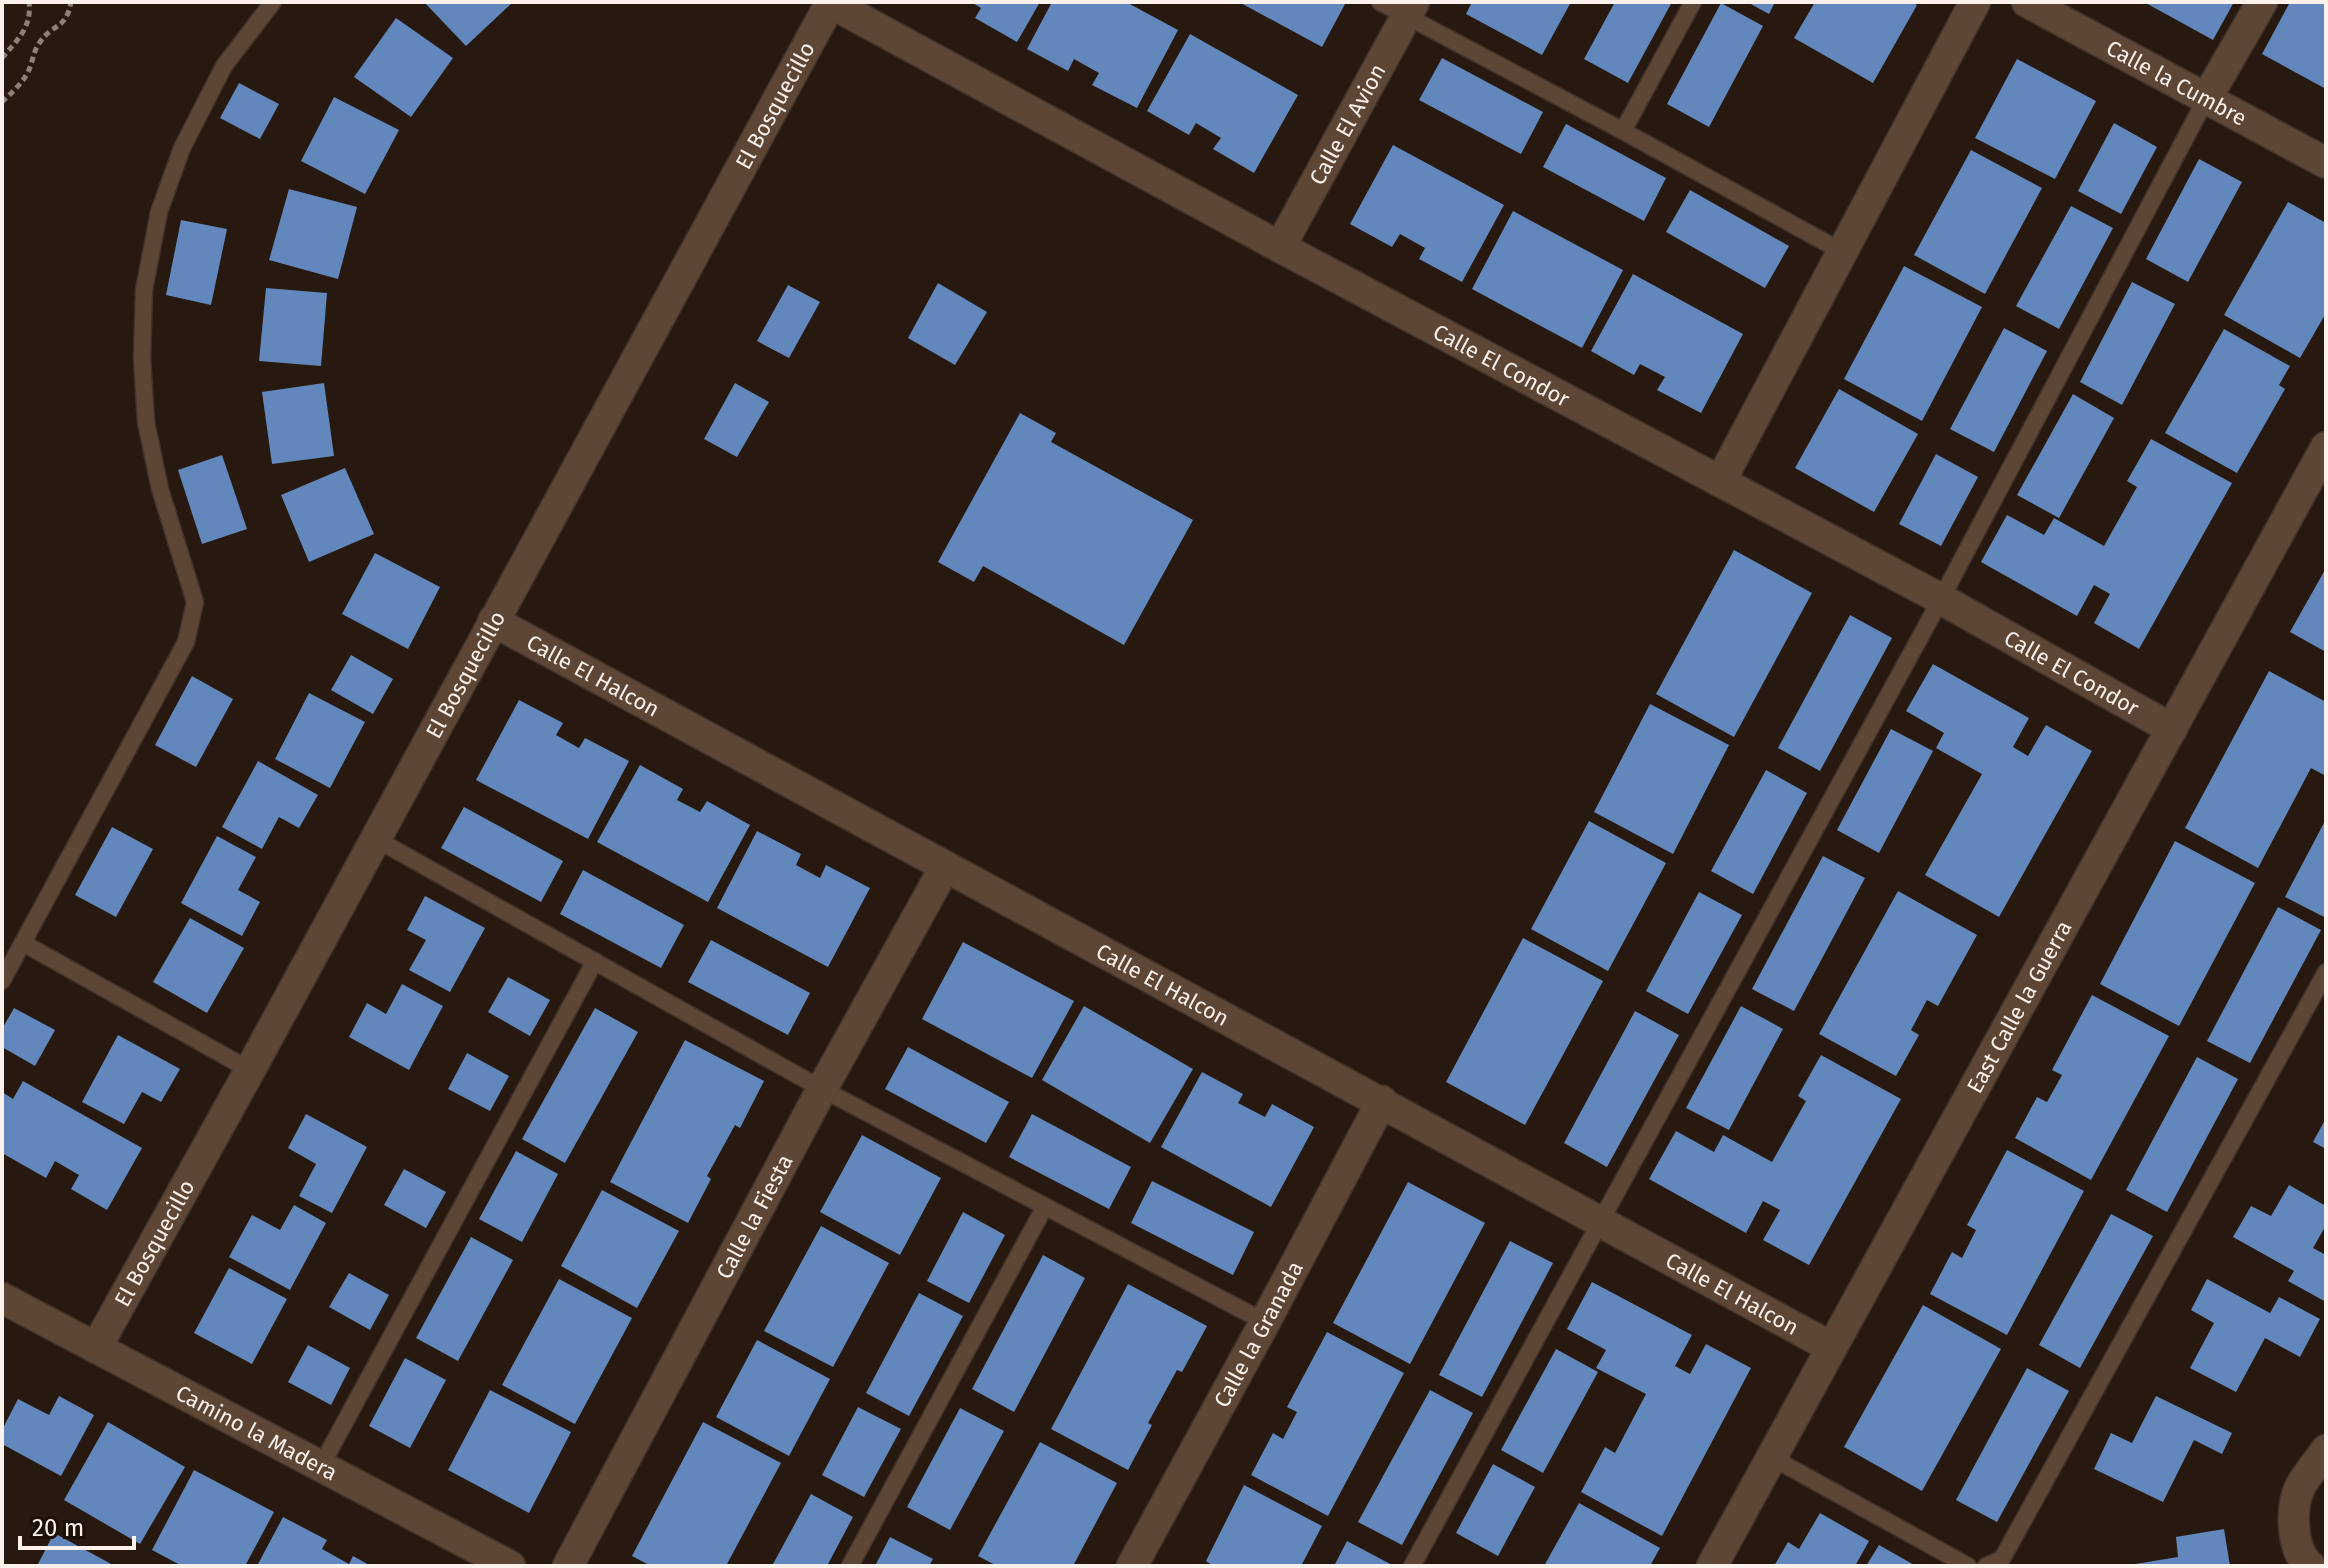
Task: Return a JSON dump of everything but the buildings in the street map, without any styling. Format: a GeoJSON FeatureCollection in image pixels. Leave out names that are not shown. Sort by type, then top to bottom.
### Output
{"type":"FeatureCollection","features":[{"type":"Feature","properties":{"kind":"street"},"geometry":{"type":"LineString","coordinates":[[1720,482],[1975,2]]}},
{"type":"Feature","properties":{"kind":"street","name":"Calle la Cumbre"},"geometry":{"type":"LineString","coordinates":[[2027,2],[2326,163]]}},
{"type":"Feature","properties":{"kind":"street"},"geometry":{"type":"LineString","coordinates":[[2206,99],[2262,2]]}},
{"type":"Feature","properties":{"kind":"street","name":"Calle El Condor"},"geometry":{"type":"LineString","coordinates":[[831,3],[1280,247],[1941,599],[2172,729]]}},
{"type":"Feature","properties":{"kind":"street","name":"El Bosquecillo"},"geometry":{"type":"LineString","coordinates":[[96,1348],[831,3]]}},
{"type":"Feature","properties":{"kind":"street","name":"Calle El Avion"},"geometry":{"type":"LineString","coordinates":[[1280,247],[1400,7]]}},
{"type":"Feature","properties":{"kind":"street","name":"East Calle la Guerra"},"geometry":{"type":"LineString","coordinates":[[1712,1566],[2326,447]]}},
{"type":"Feature","properties":{"kind":"street","name":"Calle El Halcon"},"geometry":{"type":"LineString","coordinates":[[493,621],[1831,1347]]}},
{"type":"Feature","properties":{"kind":"street","name":"Calle la Fiesta"},"geometry":{"type":"LineString","coordinates":[[568,1566],[822,1089],[945,867]]}},
{"type":"Feature","properties":{"kind":"street","name":"Calle la Granada"},"geometry":{"type":"LineString","coordinates":[[1132,1566],[1382,1101]]}},
{"type":"Feature","properties":{"kind":"street","name":"Camino la Madera"},"geometry":{"type":"LineString","coordinates":[[2,1298],[510,1566]]}},
{"type":"Feature","properties":{"kind":"street"},"geometry":{"type":"LineString","coordinates":[[2304,1557],[2293,1528],[2299,1489],[2326,1450]]}},
{"type":"Feature","properties":{"kind":"lane"},"geometry":{"type":"LineString","coordinates":[[2,981],[186,642],[195,602],[160,489],[146,422],[142,358],[144,290],[159,212],[182,148],[224,66],[273,2]]}},
{"type":"Feature","properties":{"kind":"lane"},"geometry":{"type":"LineString","coordinates":[[1623,131],[1693,2]]}},
{"type":"Feature","properties":{"kind":"lane"},"geometry":{"type":"LineString","coordinates":[[1400,7],[1841,251]]}},
{"type":"Feature","properties":{"kind":"lane"},"geometry":{"type":"LineString","coordinates":[[1412,1566],[1941,599],[2206,99]]}},
{"type":"Feature","properties":{"kind":"lane"},"geometry":{"type":"LineString","coordinates":[[376,839],[822,1089],[1265,1322]]}},
{"type":"Feature","properties":{"kind":"lane"},"geometry":{"type":"LineString","coordinates":[[23,943],[250,1070]]}},
{"type":"Feature","properties":{"kind":"lane"},"geometry":{"type":"LineString","coordinates":[[321,1466],[595,961]]}},
{"type":"Feature","properties":{"kind":"lane"},"geometry":{"type":"LineString","coordinates":[[1986,1566],[2002,1559],[2326,972]]}},
{"type":"Feature","properties":{"kind":"lane"},"geometry":{"type":"LineString","coordinates":[[850,1566],[1044,1208]]}},
{"type":"Feature","properties":{"kind":"lane"},"geometry":{"type":"LineString","coordinates":[[1771,1457],[1968,1566]]}},
{"type":"Feature","properties":{"kind":"path"},"geometry":{"type":"LineString","coordinates":[[2,58],[28,26],[29,2]]}},
{"type":"Feature","properties":{"kind":"path"},"geometry":{"type":"LineString","coordinates":[[2,102],[23,81],[42,37],[63,23],[71,2]]}}]}
